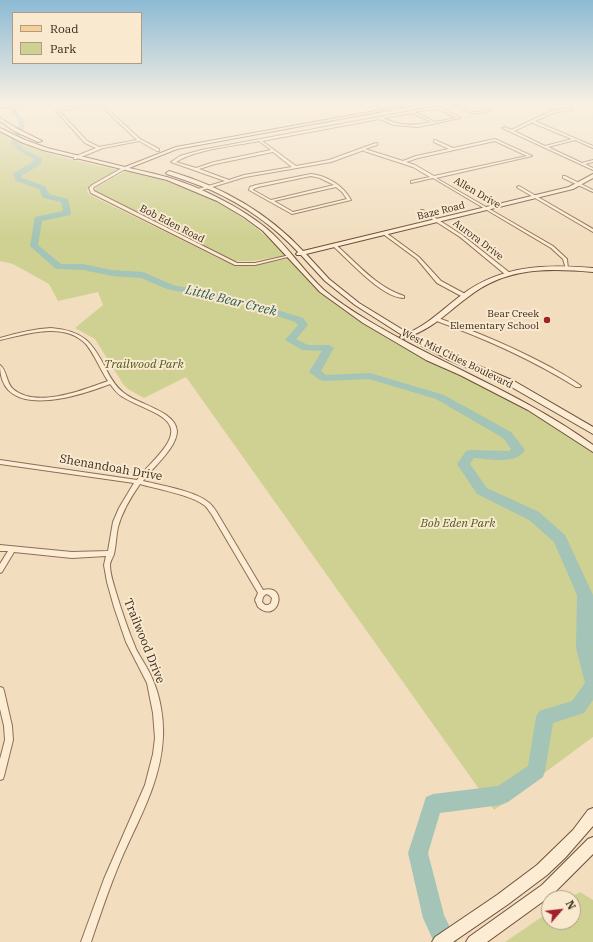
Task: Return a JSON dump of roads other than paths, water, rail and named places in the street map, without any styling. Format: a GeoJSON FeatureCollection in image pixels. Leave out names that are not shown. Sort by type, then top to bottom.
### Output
{"type":"FeatureCollection","features":[{"type":"Feature","properties":{"kind":"main road","name":"West Mid Cities Boulevard"},"geometry":{"type":"LineString","coordinates":[[49,148],[75,158],[127,166]]}},
{"type":"Feature","properties":{"kind":"main road","name":"West Mid Cities Boulevard"},"geometry":{"type":"LineString","coordinates":[[51,148],[82,154],[169,179],[201,191],[235,208],[250,218],[272,237],[322,291],[365,322],[429,358],[463,373],[531,408],[570,432],[593,449]]}},
{"type":"Feature","properties":{"kind":"main road"},"geometry":{"type":"LineString","coordinates":[[127,166],[158,150],[166,148]]}},
{"type":"Feature","properties":{"kind":"main road"},"geometry":{"type":"LineString","coordinates":[[127,166],[136,165],[176,148]]}},
{"type":"Feature","properties":{"kind":"main road","name":"West Mid Cities Boulevard"},"geometry":{"type":"LineString","coordinates":[[136,165],[174,174],[211,188],[257,213],[286,236],[327,280],[356,304],[407,335],[452,358],[511,383],[593,431]]}},
{"type":"Feature","properties":{"kind":"main road","name":"Baze Road"},"geometry":{"type":"LineString","coordinates":[[290,256],[536,196],[580,184],[593,176]]}},
{"type":"Feature","properties":{"kind":"main road"},"geometry":{"type":"LineString","coordinates":[[396,340],[422,329],[485,282],[508,274],[532,269],[568,268],[593,270]]}},
{"type":"Feature","properties":{"kind":"main road"},"geometry":{"type":"LineString","coordinates":[[440,942],[523,886],[550,863],[593,815]]}},
{"type":"Feature","properties":{"kind":"main road"},"geometry":{"type":"LineString","coordinates":[[474,942],[547,890],[593,844]]}},
{"type":"Feature","properties":{"kind":"street"},"geometry":{"type":"LineString","coordinates":[[75,158],[98,148]]}},
{"type":"Feature","properties":{"kind":"street"},"geometry":{"type":"LineString","coordinates":[[154,148],[158,150]]}},
{"type":"Feature","properties":{"kind":"street"},"geometry":{"type":"LineString","coordinates":[[217,148],[181,157],[173,162],[227,180]]}},
{"type":"Feature","properties":{"kind":"street"},"geometry":{"type":"LineString","coordinates":[[269,148],[295,167]]}},
{"type":"Feature","properties":{"kind":"street"},"geometry":{"type":"LineString","coordinates":[[211,188],[227,180],[334,159],[369,148]]}},
{"type":"Feature","properties":{"kind":"street"},"geometry":{"type":"LineString","coordinates":[[404,162],[417,157],[457,148]]}},
{"type":"Feature","properties":{"kind":"street"},"geometry":{"type":"LineString","coordinates":[[412,182],[530,156],[512,148]]}},
{"type":"Feature","properties":{"kind":"street"},"geometry":{"type":"LineString","coordinates":[[547,148],[593,169]]}},
{"type":"Feature","properties":{"kind":"street","name":"Allen Drive"},"geometry":{"type":"LineString","coordinates":[[365,150],[414,166],[487,208],[552,247],[565,259],[568,268]]}},
{"type":"Feature","properties":{"kind":"street"},"geometry":{"type":"LineString","coordinates":[[197,169],[220,162],[273,151]]}},
{"type":"Feature","properties":{"kind":"street"},"geometry":{"type":"LineString","coordinates":[[581,164],[593,161]]}},
{"type":"Feature","properties":{"kind":"street","name":"Bob Eden Road"},"geometry":{"type":"LineString","coordinates":[[127,166],[93,186],[92,192],[236,264],[255,264],[290,256]]}},
{"type":"Feature","properties":{"kind":"street"},"geometry":{"type":"LineString","coordinates":[[276,170],[287,179]]}},
{"type":"Feature","properties":{"kind":"street"},"geometry":{"type":"LineString","coordinates":[[270,172],[280,181]]}},
{"type":"Feature","properties":{"kind":"street"},"geometry":{"type":"LineString","coordinates":[[201,191],[253,175]]}},
{"type":"Feature","properties":{"kind":"street"},"geometry":{"type":"LineString","coordinates":[[311,175],[324,177],[346,194],[348,200],[292,213],[251,190],[251,188],[287,179],[311,175]]}},
{"type":"Feature","properties":{"kind":"street"},"geometry":{"type":"LineString","coordinates":[[564,177],[593,191]]}},
{"type":"Feature","properties":{"kind":"street"},"geometry":{"type":"LineString","coordinates":[[271,201],[336,186]]}},
{"type":"Feature","properties":{"kind":"street"},"geometry":{"type":"LineString","coordinates":[[519,187],[592,230]]}},
{"type":"Feature","properties":{"kind":"street","name":"Aurora Drive"},"geometry":{"type":"LineString","coordinates":[[422,210],[461,236],[508,274]]}},
{"type":"Feature","properties":{"kind":"street"},"geometry":{"type":"LineString","coordinates":[[384,234],[418,258],[439,282],[465,296]]}},
{"type":"Feature","properties":{"kind":"street"},"geometry":{"type":"LineString","coordinates":[[335,246],[368,278],[387,291],[402,297]]}},
{"type":"Feature","properties":{"kind":"street"},"geometry":{"type":"LineString","coordinates":[[436,319],[504,345],[536,361],[578,386]]}},
{"type":"Feature","properties":{"kind":"street","name":"Trailwood Drive"},"geometry":{"type":"LineString","coordinates":[[0,339],[33,331],[48,330],[80,337],[96,356],[117,390],[125,396],[167,418],[174,426],[174,434],[166,450],[139,482],[115,524],[111,553],[107,564],[111,586],[133,649],[151,685],[159,717],[159,738],[156,760],[149,789],[116,861],[86,942]]}},
{"type":"Feature","properties":{"kind":"street"},"geometry":{"type":"LineString","coordinates":[[0,368],[10,389],[17,394],[34,398],[50,399],[66,396],[111,382]]}},
{"type":"Feature","properties":{"kind":"street","name":"Shenandoah Drive"},"geometry":{"type":"LineString","coordinates":[[0,462],[139,482],[185,494],[207,504],[262,594]]}},
{"type":"Feature","properties":{"kind":"street"},"geometry":{"type":"LineString","coordinates":[[0,548],[72,555],[111,553]]}},
{"type":"Feature","properties":{"kind":"street"},"geometry":{"type":"LineString","coordinates":[[0,570],[12,550]]}},
{"type":"Feature","properties":{"kind":"street"},"geometry":{"type":"LineString","coordinates":[[0,691],[8,726],[9,740],[0,776]]}},
{"type":"Feature","properties":{"kind":"waterway","name":"Little Bear Creek"},"geometry":{"type":"LineString","coordinates":[[19,148],[38,158],[38,162],[17,175],[19,179],[42,188],[46,196],[65,201],[67,213],[38,219],[34,246],[59,267],[83,267],[112,273],[143,275],[170,287],[243,302],[299,320],[303,325],[290,340],[306,348],[329,348],[315,372],[324,378],[370,376],[440,397],[507,435],[519,450],[511,455],[470,454],[463,464],[482,491],[534,516],[560,539],[585,595],[584,648],[593,682]]}},
{"type":"Feature","properties":{"kind":"waterway","name":"Little Bear Creek"},"geometry":{"type":"LineString","coordinates":[[446,942],[434,918],[418,853],[433,804],[501,795],[536,771],[545,717],[578,707],[593,686]]}},
{"type":"Feature","properties":{"kind":"place","name":"Bear Creek Elementary School"},"geometry":{"type":"Point","coordinates":[547,320]}},
{"type":"Feature","properties":{"kind":"park label","name":"Trailwood Park"},"geometry":{"type":"Point","coordinates":[144,365]}},
{"type":"Feature","properties":{"kind":"park label","name":"Bob Eden Park"},"geometry":{"type":"Point","coordinates":[458,524]}}]}
